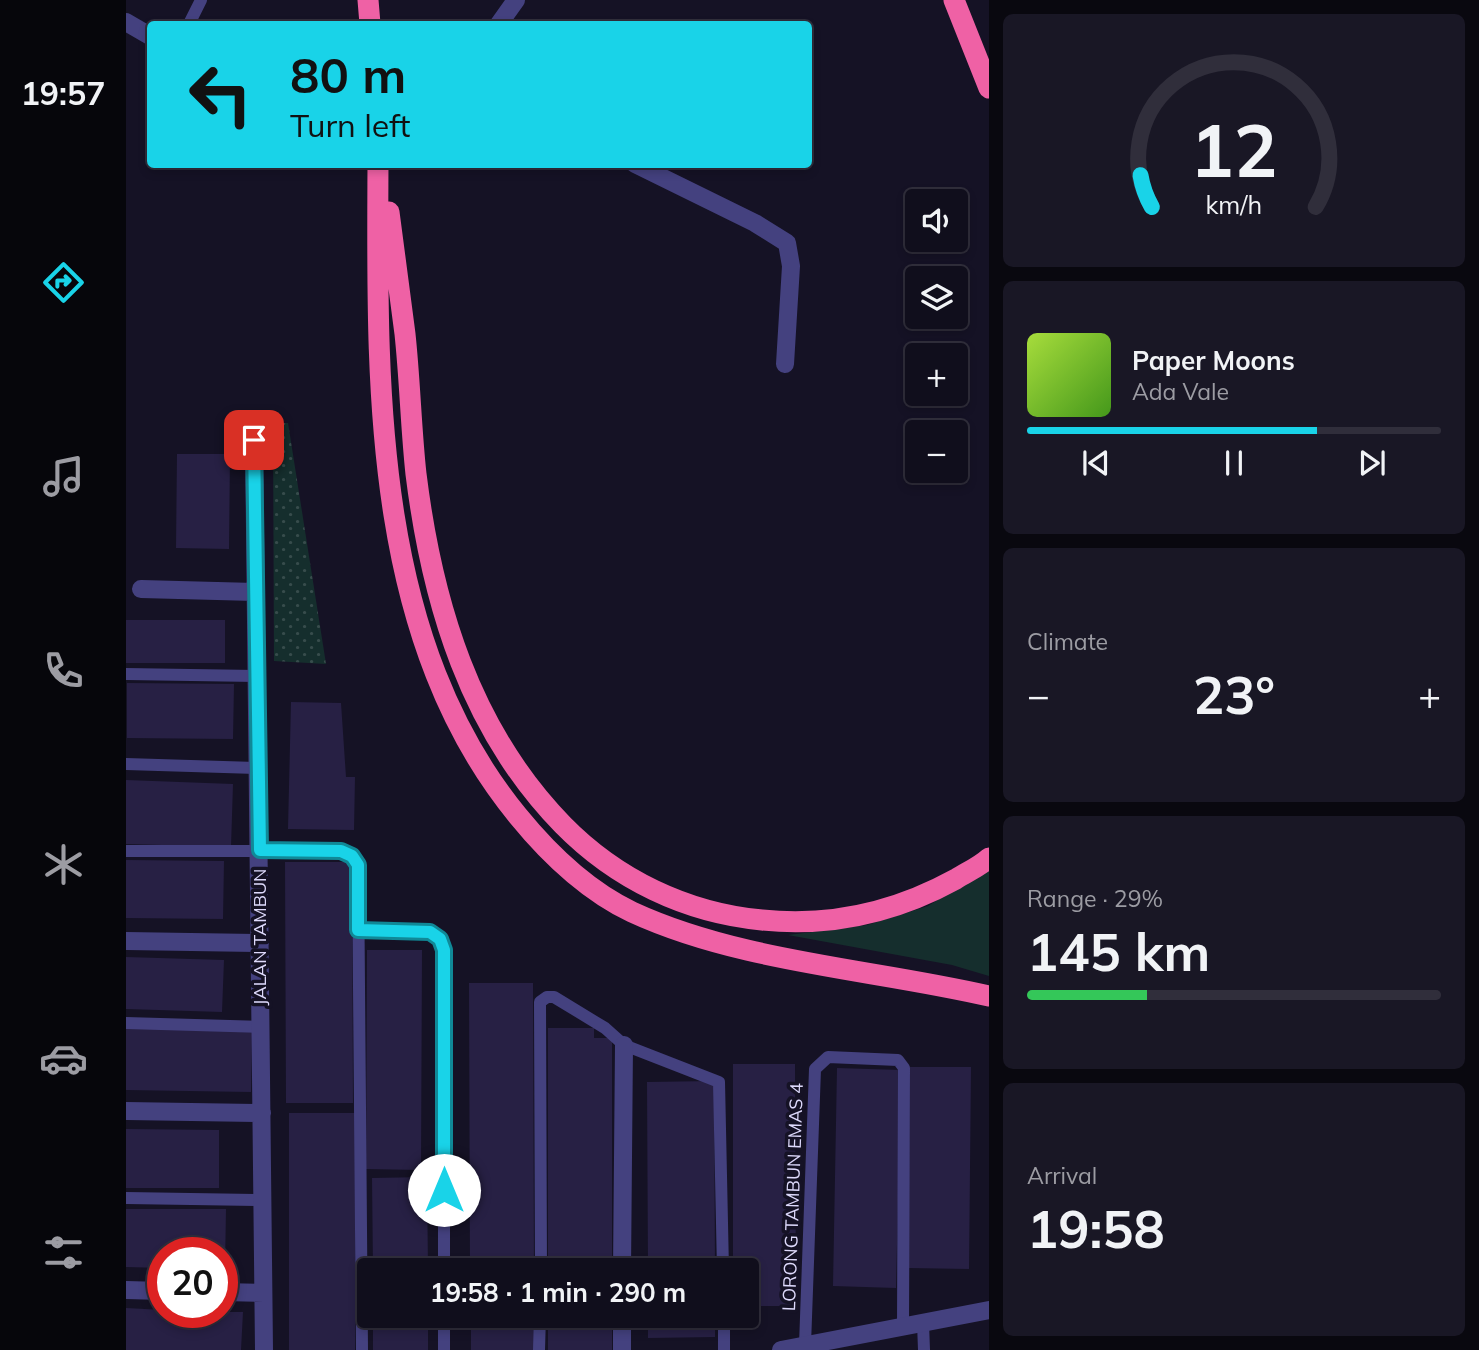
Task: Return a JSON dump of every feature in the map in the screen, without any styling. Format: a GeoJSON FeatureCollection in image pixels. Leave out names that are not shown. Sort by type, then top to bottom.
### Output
{"type":"FeatureCollection","features":[{"type":"Feature","properties":{"kind":"highway"},"geometry":{"type":"LineString","coordinates":[[368,0],[370,21]]}},
{"type":"Feature","properties":{"kind":"highway"},"geometry":{"type":"LineString","coordinates":[[954,0],[987,84],[989,101]]}},
{"type":"Feature","properties":{"kind":"highway"},"geometry":{"type":"LineString","coordinates":[[380,168],[377,333],[387,444],[401,552],[419,623],[449,708],[469,746],[503,798],[555,857],[604,896],[664,925],[716,943],[916,979],[989,996]]}},
{"type":"Feature","properties":{"kind":"highway"},"geometry":{"type":"LineString","coordinates":[[381,168],[405,335],[416,474],[439,599],[452,643],[488,725],[508,760],[541,802],[603,862],[641,885],[673,899],[743,918],[817,922],[857,917],[925,896],[989,858]]}},
{"type":"Feature","properties":{"kind":"street"},"geometry":{"type":"LineString","coordinates":[[501,21],[516,0]]}},
{"type":"Feature","properties":{"kind":"street"},"geometry":{"type":"LineString","coordinates":[[126,22],[147,35]]}},
{"type":"Feature","properties":{"kind":"street"},"geometry":{"type":"LineString","coordinates":[[643,168],[755,223],[787,243],[790,266],[785,364]]}},
{"type":"Feature","properties":{"kind":"street","name":"JALAN TAMBUN"},"geometry":{"type":"LineString","coordinates":[[254,440],[264,1350]]}},
{"type":"Feature","properties":{"kind":"street"},"geometry":{"type":"LineString","coordinates":[[141,589],[256,592]]}},
{"type":"Feature","properties":{"kind":"street"},"geometry":{"type":"LineString","coordinates":[[126,941],[260,943]]}},
{"type":"Feature","properties":{"kind":"street"},"geometry":{"type":"LineString","coordinates":[[622,1258],[624,1045]]}},
{"type":"Feature","properties":{"kind":"street"},"geometry":{"type":"LineString","coordinates":[[126,1111],[262,1113]]}},
{"type":"Feature","properties":{"kind":"street"},"geometry":{"type":"LineString","coordinates":[[126,1290],[147,1291]]}},
{"type":"Feature","properties":{"kind":"street"},"geometry":{"type":"LineString","coordinates":[[238,1292],[263,1293]]}},
{"type":"Feature","properties":{"kind":"street"},"geometry":{"type":"LineString","coordinates":[[781,1350],[989,1310]]}},
{"type":"Feature","properties":{"kind":"street"},"geometry":{"type":"LineString","coordinates":[[622,1328],[622,1350]]}},
{"type":"Feature","properties":{"kind":"lane"},"geometry":{"type":"LineString","coordinates":[[190,21],[201,0]]}},
{"type":"Feature","properties":{"kind":"lane"},"geometry":{"type":"LineString","coordinates":[[126,674],[257,676]]}},
{"type":"Feature","properties":{"kind":"lane"},"geometry":{"type":"LineString","coordinates":[[126,764],[258,768]]}},
{"type":"Feature","properties":{"kind":"lane"},"geometry":{"type":"LineString","coordinates":[[126,851],[341,851],[352,856],[358,865],[362,1350]]}},
{"type":"Feature","properties":{"kind":"lane"},"geometry":{"type":"LineString","coordinates":[[358,930],[430,932],[440,939],[444,950],[444,1258]]}},
{"type":"Feature","properties":{"kind":"lane"},"geometry":{"type":"LineString","coordinates":[[541,1258],[540,1002],[547,997],[554,997],[605,1028],[624,1045],[719,1082],[723,1258]]}},
{"type":"Feature","properties":{"kind":"lane"},"geometry":{"type":"LineString","coordinates":[[126,1023],[261,1027]]}},
{"type":"Feature","properties":{"kind":"lane","name":"LORONG TAMBUN EMAS 4"},"geometry":{"type":"LineString","coordinates":[[805,1345],[814,1069],[828,1057],[898,1060],[904,1068],[902,1328]]}},
{"type":"Feature","properties":{"kind":"lane"},"geometry":{"type":"LineString","coordinates":[[126,1198],[262,1200]]}},
{"type":"Feature","properties":{"kind":"lane"},"geometry":{"type":"LineString","coordinates":[[923,1324],[924,1350]]}},
{"type":"Feature","properties":{"kind":"lane"},"geometry":{"type":"LineString","coordinates":[[444,1328],[444,1350]]}},
{"type":"Feature","properties":{"kind":"lane"},"geometry":{"type":"LineString","coordinates":[[539,1350],[540,1328]]}},
{"type":"Feature","properties":{"kind":"lane"},"geometry":{"type":"LineString","coordinates":[[724,1328],[724,1350]]}},
{"type":"Feature","properties":{"kind":"green space"},"geometry":{"type":"Polygon","coordinates":[[[273,423],[288,423],[326,664],[274,661],[273,423]]]}},
{"type":"Feature","properties":{"kind":"green space"},"geometry":{"type":"Polygon","coordinates":[[[989,867],[989,976],[952,965],[788,935],[867,925],[928,906],[989,867]]]}},
{"type":"Feature","properties":{"kind":"building"},"geometry":{"type":"Polygon","coordinates":[[[177,454],[230,454],[229,549],[176,548],[177,454]]]}},
{"type":"Feature","properties":{"kind":"building"},"geometry":{"type":"Polygon","coordinates":[[[126,620],[225,620],[225,663],[126,663],[126,620]]]}},
{"type":"Feature","properties":{"kind":"building"},"geometry":{"type":"Polygon","coordinates":[[[127,683],[234,684],[233,739],[127,738],[127,683]]]}},
{"type":"Feature","properties":{"kind":"building"},"geometry":{"type":"Polygon","coordinates":[[[291,702],[341,703],[346,777],[355,777],[354,830],[288,829],[291,702]]]}},
{"type":"Feature","properties":{"kind":"building"},"geometry":{"type":"Polygon","coordinates":[[[126,780],[233,784],[231,847],[126,844],[126,780]]]}},
{"type":"Feature","properties":{"kind":"building"},"geometry":{"type":"Polygon","coordinates":[[[126,860],[224,861],[223,919],[126,918],[126,860]]]}},
{"type":"Feature","properties":{"kind":"building"},"geometry":{"type":"Polygon","coordinates":[[[285,862],[352,862],[353,1103],[286,1103],[285,862]]]}},
{"type":"Feature","properties":{"kind":"building"},"geometry":{"type":"Polygon","coordinates":[[[367,950],[422,950],[421,1170],[366,1169],[367,950]]]}},
{"type":"Feature","properties":{"kind":"building"},"geometry":{"type":"Polygon","coordinates":[[[126,957],[224,960],[222,1012],[126,1009],[126,957]]]}},
{"type":"Feature","properties":{"kind":"building"},"geometry":{"type":"Polygon","coordinates":[[[469,983],[533,983],[534,1258],[470,1258],[469,983]]]}},
{"type":"Feature","properties":{"kind":"building"},"geometry":{"type":"Polygon","coordinates":[[[126,1028],[252,1031],[251,1092],[126,1090],[126,1028]]]}},
{"type":"Feature","properties":{"kind":"building"},"geometry":{"type":"Polygon","coordinates":[[[548,1028],[594,1028],[594,1038],[612,1038],[612,1258],[548,1258],[548,1028]]]}},
{"type":"Feature","properties":{"kind":"building"},"geometry":{"type":"Polygon","coordinates":[[[733,1064],[795,1064],[796,1306],[759,1306],[759,1258],[733,1258],[733,1064]]]}},
{"type":"Feature","properties":{"kind":"building"},"geometry":{"type":"Polygon","coordinates":[[[910,1067],[971,1067],[969,1269],[908,1268],[910,1067]]]}},
{"type":"Feature","properties":{"kind":"building"},"geometry":{"type":"Polygon","coordinates":[[[837,1068],[901,1070],[896,1288],[833,1286],[837,1068]]]}},
{"type":"Feature","properties":{"kind":"building"},"geometry":{"type":"Polygon","coordinates":[[[714,1081],[715,1258],[648,1258],[647,1082],[714,1081]]]}},
{"type":"Feature","properties":{"kind":"building"},"geometry":{"type":"Polygon","coordinates":[[[289,1113],[355,1113],[355,1350],[289,1350],[289,1113]]]}},
{"type":"Feature","properties":{"kind":"building"},"geometry":{"type":"Polygon","coordinates":[[[126,1129],[219,1130],[219,1188],[126,1188],[126,1129]]]}},
{"type":"Feature","properties":{"kind":"building"},"geometry":{"type":"Polygon","coordinates":[[[427,1177],[428,1258],[373,1258],[372,1178],[427,1177]]]}},
{"type":"Feature","properties":{"kind":"building"},"geometry":{"type":"Polygon","coordinates":[[[126,1209],[226,1209],[226,1237],[147,1237],[147,1268],[126,1267],[126,1209]]]}},
{"type":"Feature","properties":{"kind":"building"},"geometry":{"type":"Polygon","coordinates":[[[126,1308],[147,1309],[147,1328],[238,1328],[238,1312],[243,1312],[241,1350],[126,1350],[126,1308]]]}},
{"type":"Feature","properties":{"kind":"building"},"geometry":{"type":"Polygon","coordinates":[[[373,1328],[428,1328],[428,1350],[373,1350],[373,1328]]]}},
{"type":"Feature","properties":{"kind":"building"},"geometry":{"type":"Polygon","coordinates":[[[471,1328],[534,1328],[534,1350],[471,1350],[471,1328]]]}},
{"type":"Feature","properties":{"kind":"building"},"geometry":{"type":"Polygon","coordinates":[[[548,1328],[612,1328],[612,1350],[548,1350],[548,1328]]]}},
{"type":"Feature","properties":{"kind":"building"},"geometry":{"type":"Polygon","coordinates":[[[648,1328],[715,1328],[715,1337],[648,1338],[648,1328]]]}},
{"type":"Feature","properties":{"kind":"route"},"geometry":{"type":"LineString","coordinates":[[254,440],[260,850],[341,851],[352,856],[358,865],[358,930],[430,932],[440,939],[444,950],[444,1190]]}}]}
